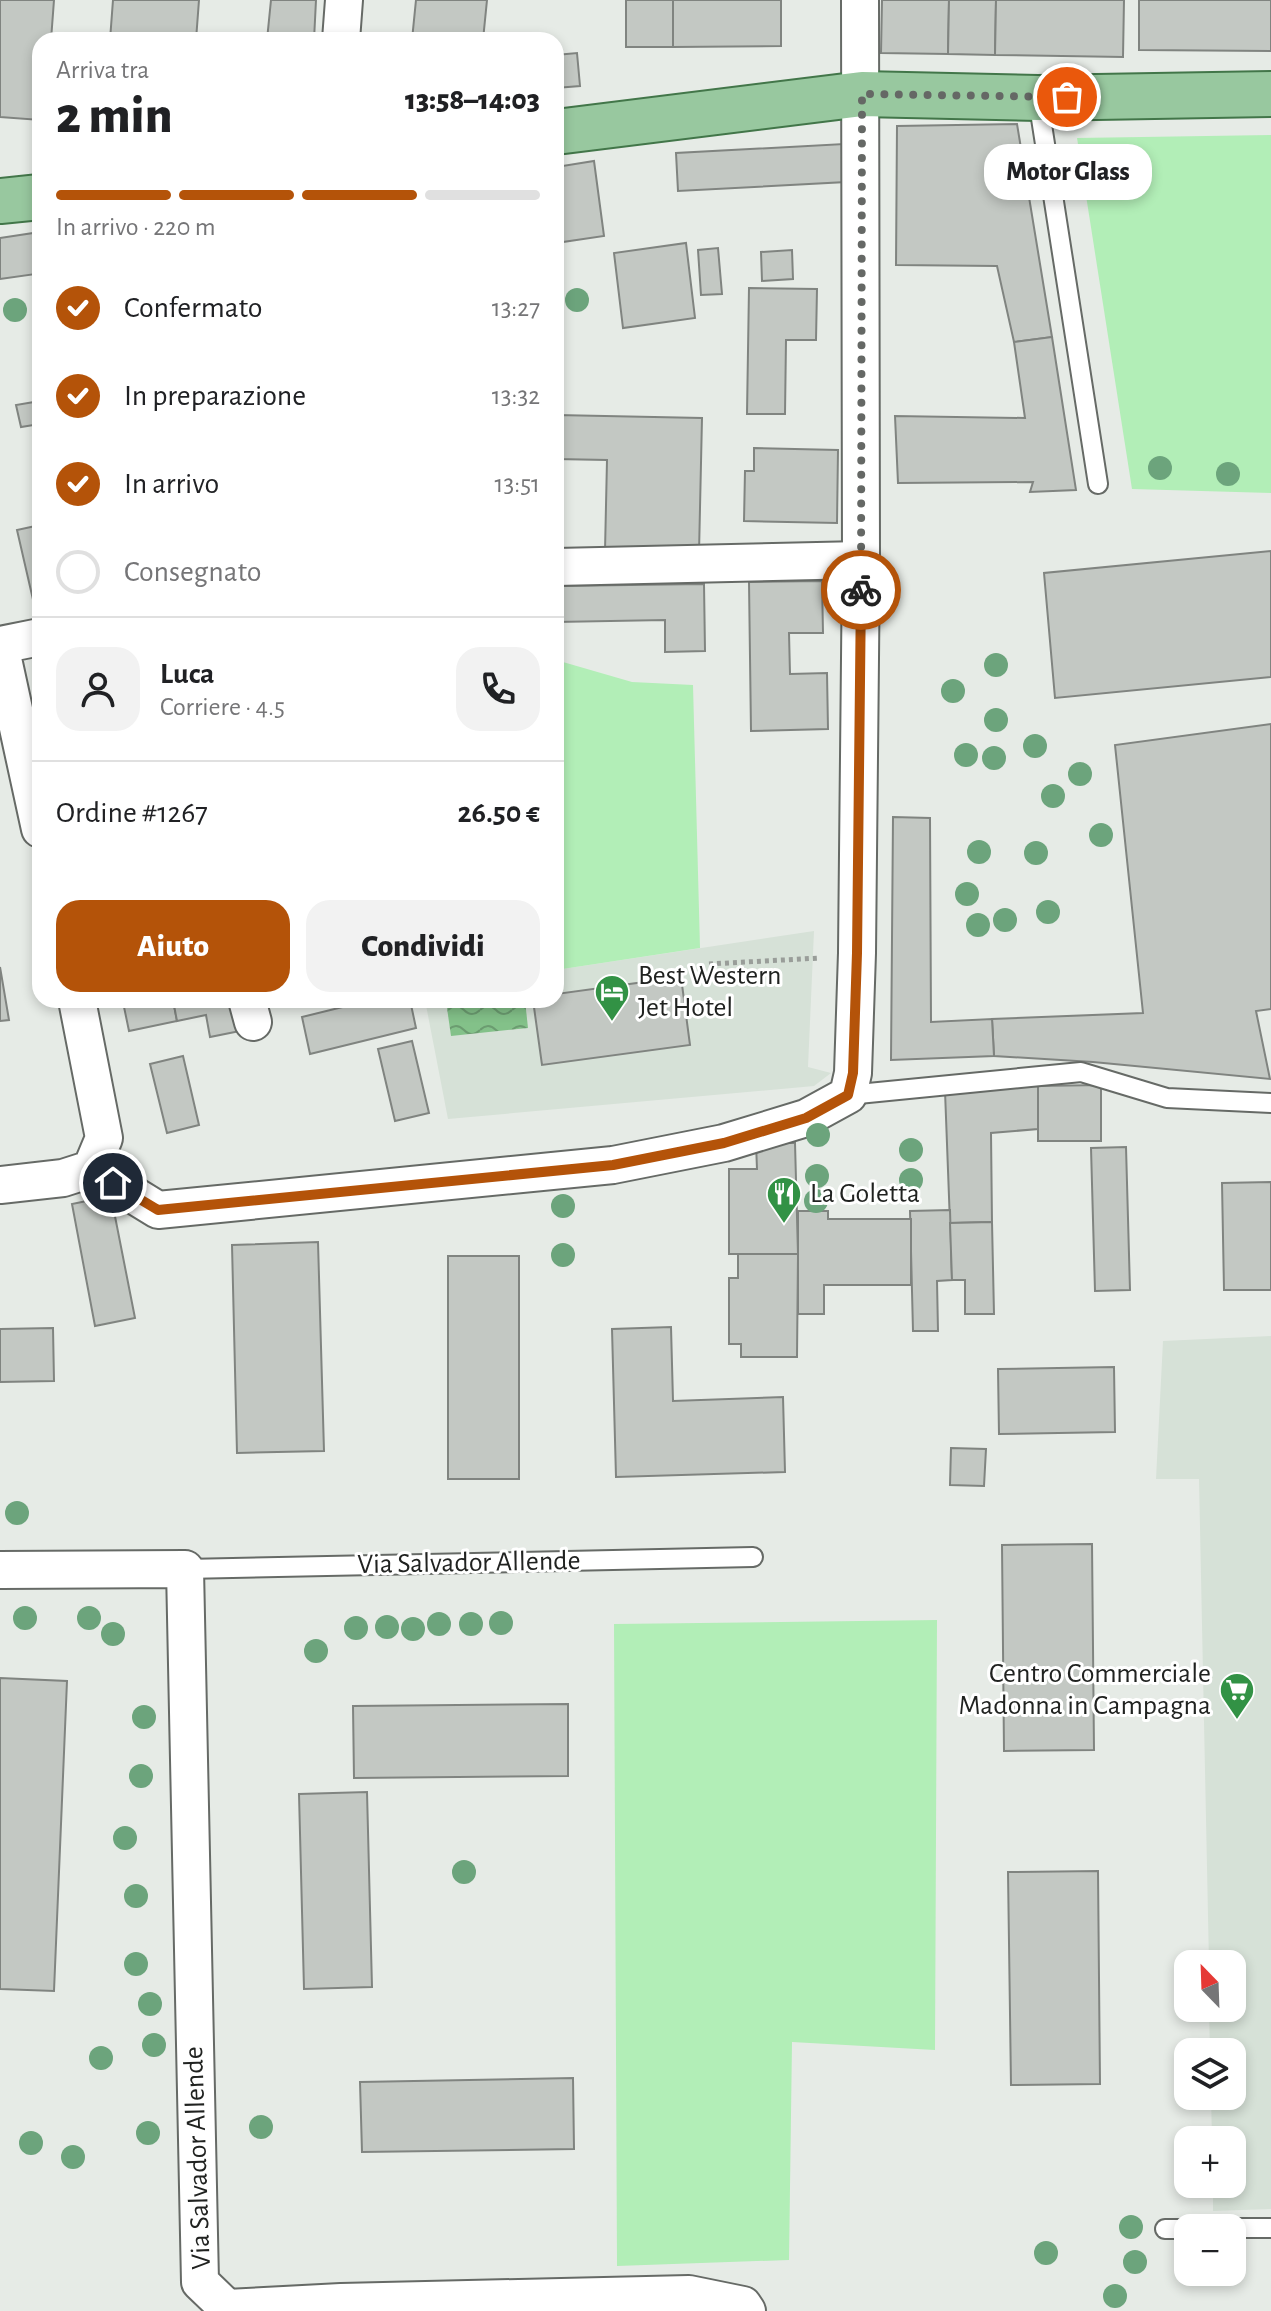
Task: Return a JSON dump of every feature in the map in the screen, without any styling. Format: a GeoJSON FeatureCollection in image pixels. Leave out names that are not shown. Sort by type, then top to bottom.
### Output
{"type":"FeatureCollection","features":[{"type":"Feature","properties":{"kind":"main road"},"geometry":{"type":"LineString","coordinates":[[564,131],[862,94],[1038,98],[1271,94]]}},
{"type":"Feature","properties":{"kind":"main road"},"geometry":{"type":"LineString","coordinates":[[0,201],[32,198]]}},
{"type":"Feature","properties":{"kind":"street"},"geometry":{"type":"LineString","coordinates":[[342,32],[344,0]]}},
{"type":"Feature","properties":{"kind":"street"},"geometry":{"type":"LineString","coordinates":[[0,1185],[63,1178],[91,1169],[158,1210],[613,1165],[724,1143],[806,1118],[848,1095],[853,1073],[857,953],[861,560],[860,0]]}},
{"type":"Feature","properties":{"kind":"street"},"geometry":{"type":"LineString","coordinates":[[564,567],[861,560]]}},
{"type":"Feature","properties":{"kind":"street"},"geometry":{"type":"LineString","coordinates":[[32,639],[0,645],[32,792]]}},
{"type":"Feature","properties":{"kind":"street"},"geometry":{"type":"LineString","coordinates":[[79,1008],[104,1138],[91,1169]]}},
{"type":"Feature","properties":{"kind":"street","name":"Via Salvador Allende"},"geometry":{"type":"LineString","coordinates":[[0,1570],[185,1569],[200,2282],[214,2305],[227,2308],[341,2307],[689,2294],[743,2305],[747,2311]]}},
{"type":"Feature","properties":{"kind":"lane"},"geometry":{"type":"LineString","coordinates":[[1038,98],[1098,484]]}},
{"type":"Feature","properties":{"kind":"lane"},"geometry":{"type":"LineString","coordinates":[[848,1095],[1081,1072],[1167,1098],[1271,1103]]}},
{"type":"Feature","properties":{"kind":"lane","name":"Via Salvador Allende"},"geometry":{"type":"LineString","coordinates":[[185,1569],[753,1557]]}},
{"type":"Feature","properties":{"kind":"lane"},"geometry":{"type":"LineString","coordinates":[[1246,2228],[1271,2228]]}},
{"type":"Feature","properties":{"kind":"lane"},"geometry":{"type":"LineString","coordinates":[[1165,2229],[1174,2229]]}},
{"type":"Feature","properties":{"kind":"path"},"geometry":{"type":"LineString","coordinates":[[709,964],[813,959],[857,953]]}},
{"type":"Feature","properties":{"kind":"shaded area"},"geometry":{"type":"Polygon","coordinates":[[[1271,135],[1271,493],[1132,489],[1077,138],[1271,135]]]}},
{"type":"Feature","properties":{"kind":"shaded area"},"geometry":{"type":"Polygon","coordinates":[[[564,662],[632,682],[693,685],[700,948],[564,969],[564,662]]]}},
{"type":"Feature","properties":{"kind":"shaded area"},"geometry":{"type":"Polygon","coordinates":[[[814,931],[808,1067],[831,1073],[814,1086],[448,1119],[427,1008],[564,1008],[564,969],[814,931]]]}},
{"type":"Feature","properties":{"kind":"shaded area","name":"Centro Commerciale Madonna in Campagna"},"geometry":{"type":"Polygon","coordinates":[[[1271,1336],[1271,2209],[1213,2211],[1213,2198],[1246,2198],[1246,2126],[1212,2126],[1211,2110],[1246,2110],[1246,2038],[1210,2038],[1209,2022],[1246,2022],[1246,1950],[1209,1950],[1199,1479],[1156,1479],[1163,1341],[1271,1336]]]}},
{"type":"Feature","properties":{"kind":"shaded area"},"geometry":{"type":"Polygon","coordinates":[[[937,1620],[935,2050],[792,2042],[789,2260],[617,2266],[614,1624],[937,1620]]]}},
{"type":"Feature","properties":{"kind":"water"},"geometry":{"type":"Polygon","coordinates":[[[447,1008],[526,1008],[528,1028],[451,1036],[447,1008]]]}},
{"type":"Feature","properties":{"kind":"building"},"geometry":{"type":"Polygon","coordinates":[[[0,0],[54,0],[52,32],[32,32],[32,119],[0,117],[0,0]]]}},
{"type":"Feature","properties":{"kind":"building"},"geometry":{"type":"Polygon","coordinates":[[[113,0],[199,0],[197,32],[111,32],[113,0]]]}},
{"type":"Feature","properties":{"kind":"building"},"geometry":{"type":"Polygon","coordinates":[[[271,0],[316,0],[314,32],[268,32],[271,0]]]}},
{"type":"Feature","properties":{"kind":"building"},"geometry":{"type":"Polygon","coordinates":[[[416,0],[487,0],[484,32],[413,32],[416,0]]]}},
{"type":"Feature","properties":{"kind":"building"},"geometry":{"type":"Polygon","coordinates":[[[626,0],[673,0],[673,47],[626,47],[626,0]]]}},
{"type":"Feature","properties":{"kind":"building"},"geometry":{"type":"Polygon","coordinates":[[[673,0],[781,0],[781,46],[673,47],[673,0]]]}},
{"type":"Feature","properties":{"kind":"building"},"geometry":{"type":"Polygon","coordinates":[[[882,0],[949,0],[948,54],[881,53],[882,0]]]}},
{"type":"Feature","properties":{"kind":"building"},"geometry":{"type":"Polygon","coordinates":[[[949,0],[996,0],[995,55],[948,54],[949,0]]]}},
{"type":"Feature","properties":{"kind":"building"},"geometry":{"type":"Polygon","coordinates":[[[996,0],[1124,0],[1123,57],[995,55],[996,0]]]}},
{"type":"Feature","properties":{"kind":"building"},"geometry":{"type":"Polygon","coordinates":[[[1139,0],[1271,0],[1271,51],[1139,50],[1139,0]]]}},
{"type":"Feature","properties":{"kind":"building"},"geometry":{"type":"Polygon","coordinates":[[[577,53],[580,86],[564,87],[564,54],[577,53]]]}},
{"type":"Feature","properties":{"kind":"building"},"geometry":{"type":"Polygon","coordinates":[[[1017,124],[1052,337],[1014,342],[997,266],[896,265],[897,126],[1017,124]]]}},
{"type":"Feature","properties":{"kind":"building"},"geometry":{"type":"Polygon","coordinates":[[[844,144],[846,182],[678,191],[676,153],[844,144]]]}},
{"type":"Feature","properties":{"kind":"building"},"geometry":{"type":"Polygon","coordinates":[[[594,161],[604,236],[564,242],[564,166],[594,161]]]}},
{"type":"Feature","properties":{"kind":"building"},"geometry":{"type":"Polygon","coordinates":[[[32,233],[32,274],[0,279],[0,238],[32,233]]]}},
{"type":"Feature","properties":{"kind":"building"},"geometry":{"type":"Polygon","coordinates":[[[686,243],[695,318],[623,328],[614,253],[686,243]]]}},
{"type":"Feature","properties":{"kind":"building"},"geometry":{"type":"Polygon","coordinates":[[[718,248],[722,294],[701,295],[698,250],[718,248]]]}},
{"type":"Feature","properties":{"kind":"building"},"geometry":{"type":"Polygon","coordinates":[[[792,250],[793,279],[762,281],[761,252],[792,250]]]}},
{"type":"Feature","properties":{"kind":"building"},"geometry":{"type":"Polygon","coordinates":[[[749,288],[817,289],[816,340],[786,340],[785,414],[747,414],[749,288]]]}},
{"type":"Feature","properties":{"kind":"building"},"geometry":{"type":"Polygon","coordinates":[[[1052,337],[1076,490],[1030,492],[1033,482],[898,483],[895,416],[1025,418],[1014,342],[1052,337]]]}},
{"type":"Feature","properties":{"kind":"building"},"geometry":{"type":"Polygon","coordinates":[[[32,402],[32,425],[21,427],[16,405],[32,402]]]}},
{"type":"Feature","properties":{"kind":"building"},"geometry":{"type":"Polygon","coordinates":[[[564,415],[702,418],[699,553],[605,551],[607,460],[564,459],[564,415]]]}},
{"type":"Feature","properties":{"kind":"building"},"geometry":{"type":"Polygon","coordinates":[[[754,448],[838,450],[837,523],[744,521],[745,471],[754,471],[754,448]]]}},
{"type":"Feature","properties":{"kind":"building"},"geometry":{"type":"Polygon","coordinates":[[[32,527],[32,595],[17,530],[32,527]]]}},
{"type":"Feature","properties":{"kind":"building"},"geometry":{"type":"Polygon","coordinates":[[[1271,551],[1271,677],[1055,698],[1044,573],[1271,551]]]}},
{"type":"Feature","properties":{"kind":"building"},"geometry":{"type":"Polygon","coordinates":[[[822,581],[823,633],[789,633],[790,674],[827,673],[828,729],[751,731],[749,582],[822,581]]]}},
{"type":"Feature","properties":{"kind":"building"},"geometry":{"type":"Polygon","coordinates":[[[704,584],[705,651],[665,652],[665,620],[564,622],[564,586],[704,584]]]}},
{"type":"Feature","properties":{"kind":"building"},"geometry":{"type":"Polygon","coordinates":[[[1271,724],[1271,1009],[1256,1011],[1270,1079],[994,1056],[992,1019],[1143,1013],[1115,745],[1271,724]]]}},
{"type":"Feature","properties":{"kind":"building"},"geometry":{"type":"Polygon","coordinates":[[[893,817],[930,818],[931,1022],[992,1019],[994,1056],[891,1060],[893,817]]]}},
{"type":"Feature","properties":{"kind":"building"},"geometry":{"type":"Polygon","coordinates":[[[0,967],[9,1020],[0,1021],[0,967]]]}},
{"type":"Feature","properties":{"kind":"building","name":"Best Western Jet Hotel"},"geometry":{"type":"Polygon","coordinates":[[[681,977],[690,1045],[542,1065],[534,1008],[564,1008],[564,993],[681,977]]]}},
{"type":"Feature","properties":{"kind":"building"},"geometry":{"type":"Polygon","coordinates":[[[124,1008],[175,1008],[177,1021],[129,1031],[124,1008]]]}},
{"type":"Feature","properties":{"kind":"building"},"geometry":{"type":"Polygon","coordinates":[[[175,1008],[240,1008],[245,1030],[210,1037],[206,1015],[177,1021],[175,1008]]]}},
{"type":"Feature","properties":{"kind":"building"},"geometry":{"type":"Polygon","coordinates":[[[339,1008],[412,1008],[416,1028],[310,1054],[302,1017],[339,1008]]]}},
{"type":"Feature","properties":{"kind":"building"},"geometry":{"type":"Polygon","coordinates":[[[412,1041],[429,1113],[395,1121],[378,1049],[412,1041]]]}},
{"type":"Feature","properties":{"kind":"building"},"geometry":{"type":"Polygon","coordinates":[[[183,1056],[199,1125],[167,1133],[150,1064],[183,1056]]]}},
{"type":"Feature","properties":{"kind":"building"},"geometry":{"type":"Polygon","coordinates":[[[1101,1085],[1101,1141],[1038,1141],[1038,1086],[1101,1085]]]}},
{"type":"Feature","properties":{"kind":"building"},"geometry":{"type":"Polygon","coordinates":[[[1038,1086],[1038,1129],[991,1133],[992,1222],[950,1223],[945,1091],[1038,1086]]]}},
{"type":"Feature","properties":{"kind":"building"},"geometry":{"type":"Polygon","coordinates":[[[756,1143],[795,1143],[798,1254],[729,1254],[729,1169],[757,1169],[756,1143]]]}},
{"type":"Feature","properties":{"kind":"building"},"geometry":{"type":"Polygon","coordinates":[[[1126,1147],[1130,1290],[1095,1291],[1091,1148],[1126,1147]]]}},
{"type":"Feature","properties":{"kind":"building"},"geometry":{"type":"Polygon","coordinates":[[[1271,1182],[1271,1290],[1224,1290],[1222,1183],[1271,1182]]]}},
{"type":"Feature","properties":{"kind":"building"},"geometry":{"type":"Polygon","coordinates":[[[111,1196],[135,1318],[95,1326],[72,1204],[111,1196]]]}},
{"type":"Feature","properties":{"kind":"building"},"geometry":{"type":"Polygon","coordinates":[[[950,1210],[952,1280],[937,1281],[938,1331],[913,1331],[910,1211],[950,1210]]]}},
{"type":"Feature","properties":{"kind":"building"},"geometry":{"type":"Polygon","coordinates":[[[798,1211],[828,1211],[828,1219],[911,1219],[911,1285],[824,1285],[824,1314],[798,1314],[798,1211]]]}},
{"type":"Feature","properties":{"kind":"building"},"geometry":{"type":"Polygon","coordinates":[[[992,1222],[994,1314],[965,1314],[965,1280],[952,1280],[950,1223],[992,1222]]]}},
{"type":"Feature","properties":{"kind":"building"},"geometry":{"type":"Polygon","coordinates":[[[318,1242],[324,1451],[237,1453],[232,1245],[318,1242]]]}},
{"type":"Feature","properties":{"kind":"building"},"geometry":{"type":"Polygon","coordinates":[[[738,1254],[798,1254],[797,1357],[741,1357],[741,1344],[729,1344],[729,1278],[738,1278],[738,1254]]]}},
{"type":"Feature","properties":{"kind":"building"},"geometry":{"type":"Polygon","coordinates":[[[448,1256],[519,1256],[519,1479],[448,1479],[448,1256]]]}},
{"type":"Feature","properties":{"kind":"building"},"geometry":{"type":"Polygon","coordinates":[[[671,1327],[673,1401],[783,1397],[785,1472],[616,1477],[612,1329],[671,1327]]]}},
{"type":"Feature","properties":{"kind":"building"},"geometry":{"type":"Polygon","coordinates":[[[53,1328],[54,1381],[0,1382],[0,1329],[53,1328]]]}},
{"type":"Feature","properties":{"kind":"building"},"geometry":{"type":"Polygon","coordinates":[[[1114,1367],[1115,1432],[999,1434],[998,1369],[1114,1367]]]}},
{"type":"Feature","properties":{"kind":"building"},"geometry":{"type":"Polygon","coordinates":[[[951,1448],[986,1449],[984,1486],[950,1485],[951,1448]]]}},
{"type":"Feature","properties":{"kind":"building"},"geometry":{"type":"Polygon","coordinates":[[[1092,1544],[1094,1750],[1004,1751],[1002,1545],[1092,1544]]]}},
{"type":"Feature","properties":{"kind":"building"},"geometry":{"type":"Polygon","coordinates":[[[0,1678],[67,1681],[54,1991],[0,1989],[0,1678]]]}},
{"type":"Feature","properties":{"kind":"building"},"geometry":{"type":"Polygon","coordinates":[[[568,1704],[568,1776],[354,1778],[353,1706],[568,1704]]]}},
{"type":"Feature","properties":{"kind":"building"},"geometry":{"type":"Polygon","coordinates":[[[367,1792],[372,1987],[304,1989],[299,1794],[367,1792]]]}},
{"type":"Feature","properties":{"kind":"building"},"geometry":{"type":"Polygon","coordinates":[[[1098,1871],[1100,2084],[1011,2085],[1008,1872],[1098,1871]]]}},
{"type":"Feature","properties":{"kind":"building"},"geometry":{"type":"Polygon","coordinates":[[[573,2078],[574,2149],[362,2152],[360,2082],[573,2078]]]}},
{"type":"Feature","properties":{"kind":"way so far"},"geometry":{"type":"LineString","coordinates":[[861,590],[862,94],[1067,97]]}},
{"type":"Feature","properties":{"kind":"place","name":"Motor Glass"},"geometry":{"type":"Point","coordinates":[1067,97]}},
{"type":"Feature","properties":{"kind":"place","name":"Best Western Jet Hotel"},"geometry":{"type":"Point","coordinates":[612,1023]}},
{"type":"Feature","properties":{"kind":"place","name":"La Goletta"},"geometry":{"type":"Point","coordinates":[784,1225]}},
{"type":"Feature","properties":{"kind":"place","name":"Centro Commerciale Madonna in Campagna"},"geometry":{"type":"Point","coordinates":[1237,1721]}},
{"type":"Feature","properties":{"kind":"route"},"geometry":{"type":"LineString","coordinates":[[113,1183],[158,1210],[613,1165],[724,1143],[806,1118],[848,1095],[853,1073],[857,953],[861,590]]}}]}
